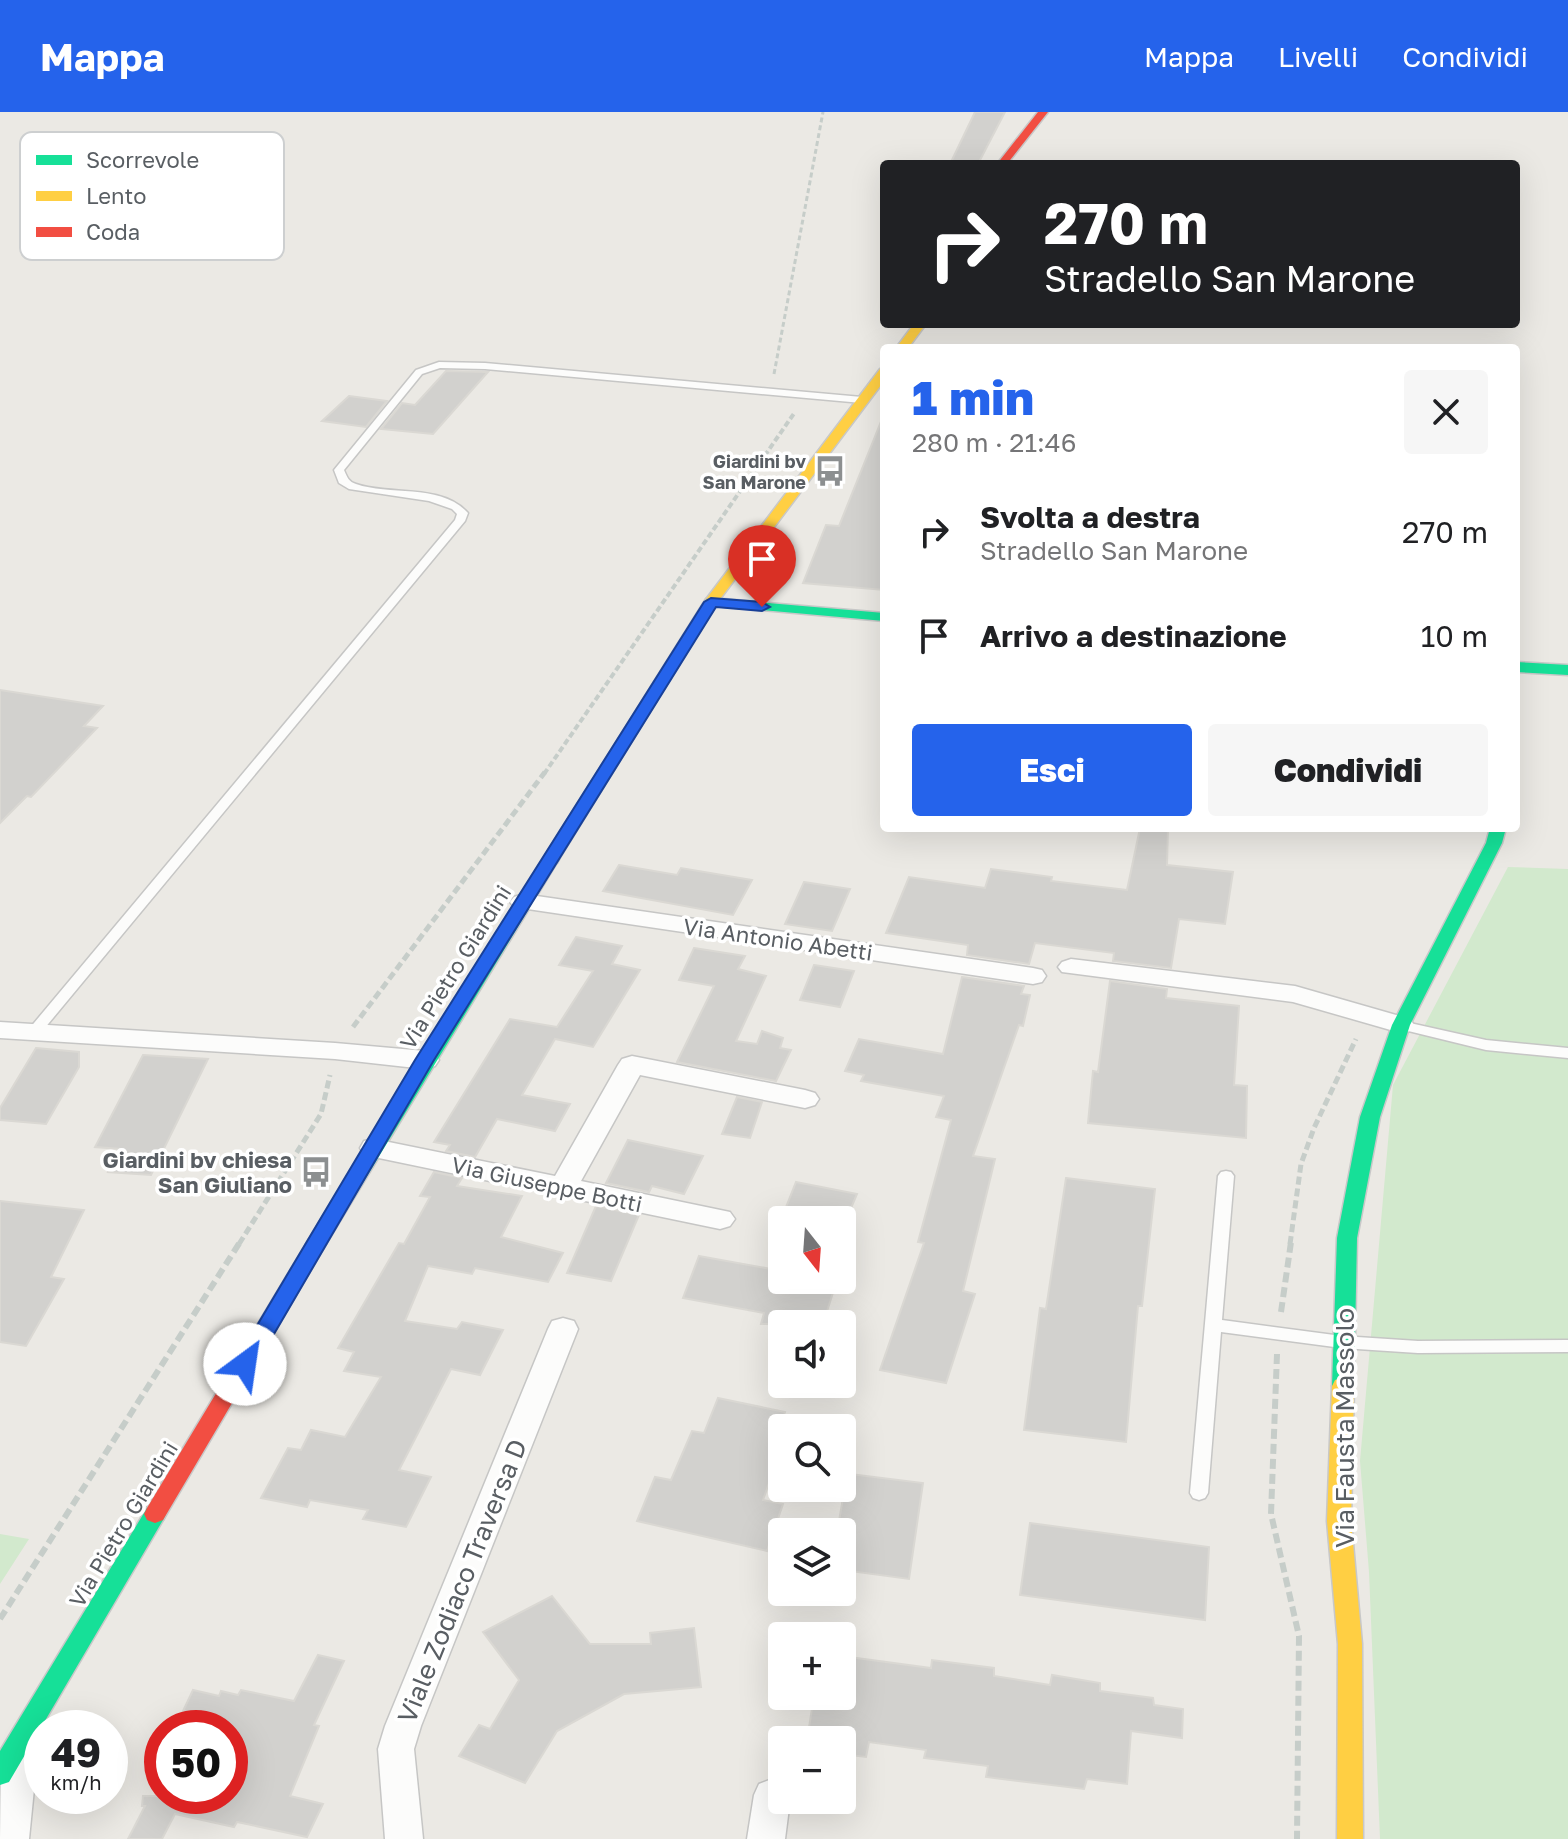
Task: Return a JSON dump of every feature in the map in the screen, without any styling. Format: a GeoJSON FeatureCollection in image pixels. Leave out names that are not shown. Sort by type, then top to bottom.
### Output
{"type":"FeatureCollection","features":[{"type":"Feature","properties":{"kind":"main road"},"geometry":{"type":"LineString","coordinates":[[1005,160],[1043,112]]}},
{"type":"Feature","properties":{"kind":"main road","name":"Via Pietro Giardini"},"geometry":{"type":"LineString","coordinates":[[0,1774],[425,1060],[711,602],[880,377]]}},
{"type":"Feature","properties":{"kind":"main road"},"geometry":{"type":"LineString","coordinates":[[711,602],[880,617]]}},
{"type":"Feature","properties":{"kind":"main road"},"geometry":{"type":"LineString","coordinates":[[1520,667],[1568,670]]}},
{"type":"Feature","properties":{"kind":"main road","name":"Via Fausta Massolo"},"geometry":{"type":"LineString","coordinates":[[1350,1839],[1350,1644],[1339,1521],[1347,1238],[1367,1132],[1401,1025],[1497,832]]}},
{"type":"Feature","properties":{"kind":"street","name":"Via Antonio Abetti"},"geometry":{"type":"LineString","coordinates":[[523,902],[1033,976]]}},
{"type":"Feature","properties":{"kind":"street"},"geometry":{"type":"LineString","coordinates":[[1071,967],[1280,991],[1401,1025]]}},
{"type":"Feature","properties":{"kind":"street"},"geometry":{"type":"LineString","coordinates":[[0,1030],[335,1051],[425,1060]]}},
{"type":"Feature","properties":{"kind":"street"},"geometry":{"type":"LineString","coordinates":[[563,1187],[632,1065],[805,1099]]}},
{"type":"Feature","properties":{"kind":"street","name":"Via Giuseppe Botti"},"geometry":{"type":"LineString","coordinates":[[374,1148],[720,1219]]}},
{"type":"Feature","properties":{"kind":"street","name":"Viale Zodiaco Traversa D"},"geometry":{"type":"LineString","coordinates":[[404,1839],[397,1784],[396,1749],[399,1738],[563,1329]]}},
{"type":"Feature","properties":{"kind":"street"},"geometry":{"type":"LineString","coordinates":[[10,1839],[20,1743]]}},
{"type":"Feature","properties":{"kind":"street"},"geometry":{"type":"LineString","coordinates":[[766,1839],[769,1814]]}},
{"type":"Feature","properties":{"kind":"lane"},"geometry":{"type":"LineString","coordinates":[[34,1032],[460,521],[463,513],[460,508],[445,501],[353,487],[343,481],[339,470],[419,372],[439,365],[485,366],[862,400]]}},
{"type":"Feature","properties":{"kind":"lane"},"geometry":{"type":"LineString","coordinates":[[1401,1025],[1486,1045],[1568,1053]]}},
{"type":"Feature","properties":{"kind":"lane"},"geometry":{"type":"LineString","coordinates":[[1199,1493],[1226,1176]]}},
{"type":"Feature","properties":{"kind":"lane"},"geometry":{"type":"LineString","coordinates":[[1213,1325],[1342,1342],[1418,1347],[1568,1346]]}},
{"type":"Feature","properties":{"kind":"path"},"geometry":{"type":"LineString","coordinates":[[0,1619],[321,1114],[335,1051],[567,743],[809,391],[772,387],[823,112]]}},
{"type":"Feature","properties":{"kind":"green space"},"geometry":{"type":"Polygon","coordinates":[[[1508,867],[1568,869],[1568,1839],[1380,1839],[1369,1572],[1360,1461],[1393,1085],[1508,867]]]}},
{"type":"Feature","properties":{"kind":"green space"},"geometry":{"type":"Polygon","coordinates":[[[0,1534],[29,1539],[0,1584],[0,1534]]]}},
{"type":"Feature","properties":{"kind":"building"},"geometry":{"type":"Polygon","coordinates":[[[975,112],[1005,112],[980,160],[952,160],[975,112]]]}},
{"type":"Feature","properties":{"kind":"building"},"geometry":{"type":"Polygon","coordinates":[[[446,371],[488,372],[433,434],[381,429],[402,403],[415,405],[446,371]]]}},
{"type":"Feature","properties":{"kind":"building"},"geometry":{"type":"Polygon","coordinates":[[[349,396],[387,401],[366,427],[322,421],[349,396]]]}},
{"type":"Feature","properties":{"kind":"building"},"geometry":{"type":"Polygon","coordinates":[[[880,424],[880,590],[803,583],[826,525],[839,526],[880,424]]]}},
{"type":"Feature","properties":{"kind":"building"},"geometry":{"type":"Polygon","coordinates":[[[0,690],[103,706],[84,726],[97,728],[31,797],[27,796],[0,823],[0,690]]]}},
{"type":"Feature","properties":{"kind":"building"},"geometry":{"type":"Polygon","coordinates":[[[1139,832],[1168,832],[1167,865],[1233,872],[1225,924],[1179,919],[1171,968],[1113,961],[1114,953],[1035,943],[1029,964],[967,955],[968,945],[886,933],[909,877],[985,888],[991,869],[1052,877],[1051,881],[1127,890],[1139,832]]]}},
{"type":"Feature","properties":{"kind":"building"},"geometry":{"type":"Polygon","coordinates":[[[619,865],[677,875],[681,868],[752,880],[733,915],[603,891],[619,865]]]}},
{"type":"Feature","properties":{"kind":"building"},"geometry":{"type":"Polygon","coordinates":[[[804,882],[850,889],[832,931],[785,924],[804,882]]]}},
{"type":"Feature","properties":{"kind":"building"},"geometry":{"type":"Polygon","coordinates":[[[576,937],[622,946],[612,964],[640,970],[593,1047],[555,1039],[522,1095],[570,1104],[555,1131],[497,1119],[475,1157],[446,1151],[450,1145],[434,1142],[510,1019],[557,1027],[593,971],[559,965],[576,937]]]}},
{"type":"Feature","properties":{"kind":"building"},"geometry":{"type":"Polygon","coordinates":[[[694,948],[745,956],[738,969],[766,976],[736,1041],[757,1044],[762,1031],[783,1038],[780,1048],[791,1050],[776,1081],[677,1062],[714,986],[679,980],[694,948]]]}},
{"type":"Feature","properties":{"kind":"building"},"geometry":{"type":"Polygon","coordinates":[[[814,965],[854,971],[840,1007],[800,1000],[814,965]]]}},
{"type":"Feature","properties":{"kind":"building"},"geometry":{"type":"Polygon","coordinates":[[[962,977],[1024,986],[1021,994],[1030,995],[1023,1026],[1019,1025],[973,1156],[995,1159],[963,1291],[975,1294],[946,1383],[880,1370],[924,1243],[918,1242],[951,1120],[936,1117],[944,1096],[861,1081],[864,1075],[845,1071],[859,1039],[943,1054],[962,977]]]}},
{"type":"Feature","properties":{"kind":"building"},"geometry":{"type":"Polygon","coordinates":[[[1110,981],[1167,989],[1166,998],[1239,1006],[1234,1085],[1247,1086],[1246,1138],[1088,1123],[1093,1071],[1098,1072],[1110,981]]]}},
{"type":"Feature","properties":{"kind":"building"},"geometry":{"type":"Polygon","coordinates":[[[36,1048],[79,1052],[79,1067],[46,1124],[0,1120],[0,1108],[36,1048]]]}},
{"type":"Feature","properties":{"kind":"building"},"geometry":{"type":"Polygon","coordinates":[[[143,1055],[208,1059],[151,1175],[108,1172],[120,1149],[95,1147],[143,1055]]]}},
{"type":"Feature","properties":{"kind":"building"},"geometry":{"type":"Polygon","coordinates":[[[737,1097],[762,1102],[750,1138],[722,1134],[737,1097]]]}},
{"type":"Feature","properties":{"kind":"building"},"geometry":{"type":"Polygon","coordinates":[[[628,1140],[703,1156],[684,1194],[652,1186],[649,1192],[606,1183],[628,1140]]]}},
{"type":"Feature","properties":{"kind":"building"},"geometry":{"type":"Polygon","coordinates":[[[434,1172],[462,1178],[457,1186],[522,1196],[501,1237],[563,1253],[548,1282],[475,1268],[472,1274],[428,1266],[405,1321],[457,1329],[462,1322],[503,1330],[480,1375],[451,1369],[399,1470],[431,1477],[406,1527],[363,1519],[368,1510],[310,1500],[307,1507],[261,1498],[288,1448],[301,1450],[311,1430],[345,1437],[381,1377],[344,1371],[354,1352],[338,1348],[399,1243],[404,1244],[430,1197],[420,1196],[434,1172]]]}},
{"type":"Feature","properties":{"kind":"building"},"geometry":{"type":"Polygon","coordinates":[[[1066,1178],[1155,1189],[1142,1306],[1138,1306],[1126,1442],[1024,1430],[1040,1308],[1046,1309],[1066,1178]]]}},
{"type":"Feature","properties":{"kind":"building"},"geometry":{"type":"Polygon","coordinates":[[[796,1182],[857,1194],[852,1206],[787,1206],[796,1182]]]}},
{"type":"Feature","properties":{"kind":"building"},"geometry":{"type":"Polygon","coordinates":[[[0,1201],[84,1210],[51,1277],[64,1279],[26,1346],[0,1342],[0,1201]]]}},
{"type":"Feature","properties":{"kind":"building"},"geometry":{"type":"Polygon","coordinates":[[[596,1206],[639,1215],[611,1281],[567,1273],[596,1206]]]}},
{"type":"Feature","properties":{"kind":"building"},"geometry":{"type":"Polygon","coordinates":[[[699,1256],[768,1268],[768,1294],[833,1294],[827,1310],[768,1310],[768,1324],[761,1324],[764,1313],[683,1298],[699,1256]]]}},
{"type":"Feature","properties":{"kind":"building"},"geometry":{"type":"Polygon","coordinates":[[[718,1398],[785,1412],[768,1414],[768,1486],[763,1500],[783,1504],[778,1518],[768,1518],[767,1551],[637,1521],[655,1477],[671,1480],[692,1431],[704,1433],[718,1398]]]}},
{"type":"Feature","properties":{"kind":"building"},"geometry":{"type":"Polygon","coordinates":[[[856,1475],[923,1483],[909,1579],[856,1572],[856,1518],[840,1518],[842,1504],[856,1502],[856,1475]]]}},
{"type":"Feature","properties":{"kind":"building"},"geometry":{"type":"Polygon","coordinates":[[[1030,1523],[1209,1547],[1205,1620],[1020,1595],[1030,1523]]]}},
{"type":"Feature","properties":{"kind":"building"},"geometry":{"type":"Polygon","coordinates":[[[552,1596],[590,1644],[651,1644],[650,1633],[694,1628],[701,1687],[624,1694],[557,1731],[525,1783],[459,1756],[479,1725],[490,1729],[519,1680],[483,1632],[552,1596]]]}},
{"type":"Feature","properties":{"kind":"building"},"geometry":{"type":"Polygon","coordinates":[[[318,1655],[344,1661],[314,1725],[319,1726],[290,1796],[323,1804],[307,1837],[237,1822],[234,1827],[175,1814],[248,1814],[248,1710],[184,1710],[193,1690],[219,1696],[221,1691],[238,1695],[241,1690],[294,1701],[318,1655]]]}},
{"type":"Feature","properties":{"kind":"building"},"geometry":{"type":"Polygon","coordinates":[[[856,1658],[931,1668],[932,1660],[994,1668],[994,1676],[1050,1685],[1052,1675],[1100,1683],[1100,1691],[1153,1698],[1154,1705],[1183,1709],[1182,1738],[1131,1731],[1127,1784],[1087,1779],[1084,1789],[986,1777],[988,1766],[924,1758],[926,1750],[869,1742],[866,1757],[856,1756],[856,1726],[809,1726],[812,1710],[856,1710],[856,1658]]]}},
{"type":"Feature","properties":{"kind":"building"},"geometry":{"type":"Polygon","coordinates":[[[144,1808],[144,1814],[175,1814],[162,1839],[128,1839],[144,1808]]]}},
{"type":"Feature","properties":{"kind":"traffic: fast"},"geometry":{"type":"LineString","coordinates":[[711,602],[880,617]]}},
{"type":"Feature","properties":{"kind":"traffic: fast"},"geometry":{"type":"LineString","coordinates":[[1520,667],[1568,670]]}},
{"type":"Feature","properties":{"kind":"traffic: fast"},"geometry":{"type":"LineString","coordinates":[[1343,1386],[1347,1238],[1370,1117],[1401,1025],[1497,832]]}},
{"type":"Feature","properties":{"kind":"traffic: fast"},"geometry":{"type":"LineString","coordinates":[[316,1244],[551,859]]}},
{"type":"Feature","properties":{"kind":"traffic: fast"},"geometry":{"type":"LineString","coordinates":[[0,1774],[155,1514]]}},
{"type":"Feature","properties":{"kind":"traffic: slow"},"geometry":{"type":"LineString","coordinates":[[905,344],[917,328]]}},
{"type":"Feature","properties":{"kind":"traffic: slow"},"geometry":{"type":"LineString","coordinates":[[551,859],[711,602],[880,377]]}},
{"type":"Feature","properties":{"kind":"traffic: slow"},"geometry":{"type":"LineString","coordinates":[[1343,1386],[1339,1521],[1350,1644],[1350,1839]]}},
{"type":"Feature","properties":{"kind":"traffic: jam"},"geometry":{"type":"LineString","coordinates":[[1005,160],[1043,112]]}},
{"type":"Feature","properties":{"kind":"traffic: jam"},"geometry":{"type":"LineString","coordinates":[[155,1514],[316,1244]]}},
{"type":"Feature","properties":{"kind":"place","name":"Giardini bv San Marone"},"geometry":{"type":"Point","coordinates":[830,471]}},
{"type":"Feature","properties":{"kind":"place","name":"Giardini bv chiesa San Giuliano"},"geometry":{"type":"Point","coordinates":[316,1172]}},
{"type":"Feature","properties":{"kind":"route"},"geometry":{"type":"LineString","coordinates":[[245,1364],[425,1060],[711,602],[762,607]]}}]}
